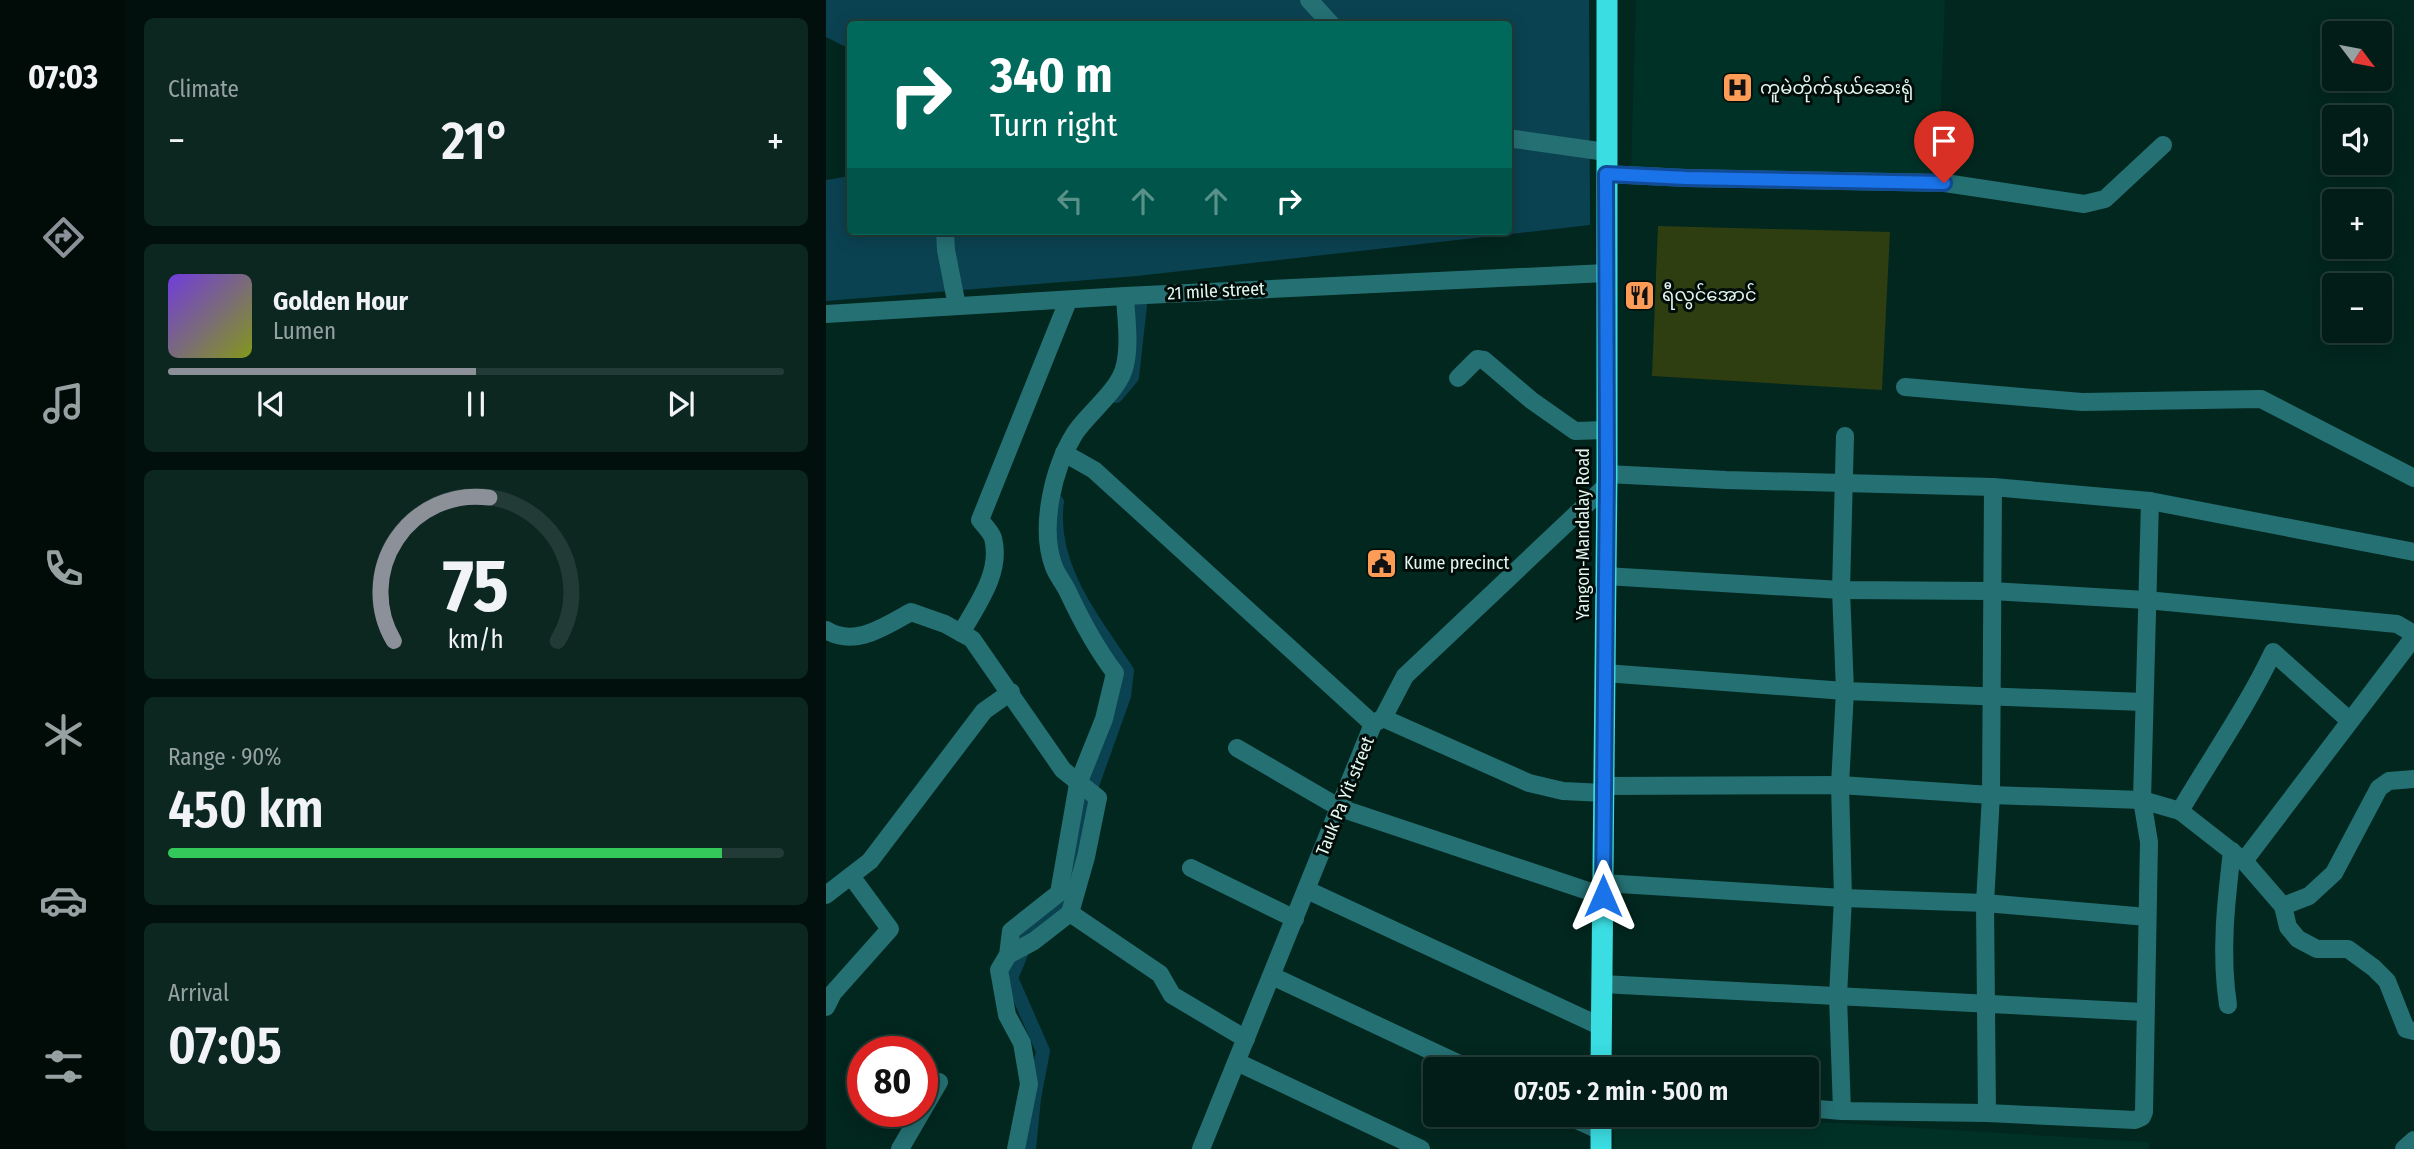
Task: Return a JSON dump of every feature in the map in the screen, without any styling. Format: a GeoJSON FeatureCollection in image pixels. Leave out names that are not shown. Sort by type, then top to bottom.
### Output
{"type":"FeatureCollection","features":[{"type":"Feature","properties":{"kind":"highway","name":"Yangon-Mandalay Road"},"geometry":{"type":"LineString","coordinates":[[1601,1057],[1607,480],[1607,0]]}},
{"type":"Feature","properties":{"kind":"street"},"geometry":{"type":"LineString","coordinates":[[1309,0],[1326,19]]}},
{"type":"Feature","properties":{"kind":"street"},"geometry":{"type":"LineString","coordinates":[[1512,139],[1606,152]]}},
{"type":"Feature","properties":{"kind":"street"},"geometry":{"type":"LineString","coordinates":[[1606,174],[1944,183],[2084,204],[2105,199],[2163,145]]}},
{"type":"Feature","properties":{"kind":"street"},"geometry":{"type":"LineString","coordinates":[[945,235],[957,306]]}},
{"type":"Feature","properties":{"kind":"street","name":"21 mile street"},"geometry":{"type":"LineString","coordinates":[[826,314],[1125,296],[1606,273]]}},
{"type":"Feature","properties":{"kind":"street"},"geometry":{"type":"LineString","coordinates":[[1012,953],[1011,931],[1059,893],[1080,785],[1104,719],[1115,673],[1076,613],[1053,566],[1048,510],[1064,453],[1089,413],[1108,395],[1125,368],[1125,296]]}},
{"type":"Feature","properties":{"kind":"street"},"geometry":{"type":"LineString","coordinates":[[961,633],[981,598],[996,563],[992,536],[980,520],[1068,301]]}},
{"type":"Feature","properties":{"kind":"street"},"geometry":{"type":"LineString","coordinates":[[1458,378],[1476,359],[1484,360],[1531,400],[1575,431],[1606,430]]}},
{"type":"Feature","properties":{"kind":"street"},"geometry":{"type":"LineString","coordinates":[[1905,387],[2082,402],[2260,399],[2414,478]]}},
{"type":"Feature","properties":{"kind":"street"},"geometry":{"type":"LineString","coordinates":[[1842,1111],[1838,996],[1843,898],[1840,785],[1845,691],[1841,590],[1845,436]]}},
{"type":"Feature","properties":{"kind":"street"},"geometry":{"type":"LineString","coordinates":[[1064,453],[1094,470],[1378,721],[1529,783],[1563,791],[1840,785],[2142,800],[2180,811],[2238,856],[2283,906],[2288,927],[2298,940],[2317,948],[2348,949],[2374,968],[2387,981],[2406,1029],[2414,1031]]}},
{"type":"Feature","properties":{"kind":"street"},"geometry":{"type":"LineString","coordinates":[[1607,480],[1842,482],[1993,487],[2150,501],[2414,552]]}},
{"type":"Feature","properties":{"kind":"street","name":"Tauk Pa Yit street"},"geometry":{"type":"LineString","coordinates":[[1201,1149],[1340,808],[1378,721],[1405,676],[1607,480]]}},
{"type":"Feature","properties":{"kind":"street"},"geometry":{"type":"LineString","coordinates":[[1987,1113],[1986,903],[1991,794],[1993,487]]}},
{"type":"Feature","properties":{"kind":"street"},"geometry":{"type":"LineString","coordinates":[[1819,1109],[2139,1119],[2144,1112],[2149,842],[2142,800],[2150,501]]}},
{"type":"Feature","properties":{"kind":"street"},"geometry":{"type":"LineString","coordinates":[[1605,576],[1841,590],[1992,590],[2146,600],[2397,624],[2414,635],[2350,721],[2238,856],[2226,905],[2223,973],[2228,1005]]}},
{"type":"Feature","properties":{"kind":"street"},"geometry":{"type":"LineString","coordinates":[[828,635],[867,635],[911,612],[945,624],[972,639],[1063,770],[1098,798],[1086,857],[1070,914],[1034,941],[1012,953],[999,970],[1007,1014],[1022,1042],[1029,1084],[1016,1149]]}},
{"type":"Feature","properties":{"kind":"street"},"geometry":{"type":"LineString","coordinates":[[2180,811],[2226,733],[2254,694],[2273,652],[2350,721]]}},
{"type":"Feature","properties":{"kind":"street"},"geometry":{"type":"LineString","coordinates":[[1605,673],[1845,691],[2144,702]]}},
{"type":"Feature","properties":{"kind":"street"},"geometry":{"type":"LineString","coordinates":[[826,895],[870,861],[984,711],[1011,692]]}},
{"type":"Feature","properties":{"kind":"street"},"geometry":{"type":"LineString","coordinates":[[1237,748],[1340,808],[1603,890],[1986,903],[2147,917]]}},
{"type":"Feature","properties":{"kind":"street"},"geometry":{"type":"LineString","coordinates":[[2283,906],[2309,896],[2334,873],[2379,788],[2389,781],[2414,779]]}},
{"type":"Feature","properties":{"kind":"street"},"geometry":{"type":"LineString","coordinates":[[1191,869],[1295,919]]}},
{"type":"Feature","properties":{"kind":"street"},"geometry":{"type":"LineString","coordinates":[[826,1007],[834,993],[890,929],[851,876]]}},
{"type":"Feature","properties":{"kind":"street"},"geometry":{"type":"LineString","coordinates":[[1307,890],[1602,1027]]}},
{"type":"Feature","properties":{"kind":"street"},"geometry":{"type":"LineString","coordinates":[[1070,914],[1160,974],[1172,995],[1246,1039]]}},
{"type":"Feature","properties":{"kind":"street"},"geometry":{"type":"LineString","coordinates":[[1272,975],[1445,1057]]}},
{"type":"Feature","properties":{"kind":"street"},"geometry":{"type":"LineString","coordinates":[[1602,984],[2144,1012]]}},
{"type":"Feature","properties":{"kind":"street"},"geometry":{"type":"LineString","coordinates":[[1237,1062],[1421,1149]]}},
{"type":"Feature","properties":{"kind":"street"},"geometry":{"type":"LineString","coordinates":[[900,1149],[939,1082]]}},
{"type":"Feature","properties":{"kind":"shaded area"},"geometry":{"type":"Polygon","coordinates":[[[1636,0],[1945,0],[1938,175],[1631,169],[1636,0]]]}},
{"type":"Feature","properties":{"kind":"shaded area"},"geometry":{"type":"Polygon","coordinates":[[[1658,226],[1890,232],[1882,390],[1652,376],[1658,226]]]}},
{"type":"Feature","properties":{"kind":"shaded area"},"geometry":{"type":"Polygon","coordinates":[[[1819,1122],[2149,1142],[2149,1149],[1614,1149],[1614,1127],[1819,1127],[1819,1122]]]}},
{"type":"Feature","properties":{"kind":"water"},"geometry":{"type":"Polygon","coordinates":[[[826,0],[1589,0],[1590,225],[1512,234],[1512,21],[847,21],[847,48],[826,37],[826,0]]]}},
{"type":"Feature","properties":{"kind":"water"},"geometry":{"type":"Polygon","coordinates":[[[847,176],[847,235],[1501,235],[1137,276],[826,301],[826,180],[847,176]]]}},
{"type":"Feature","properties":{"kind":"waterway"},"geometry":{"type":"LineString","coordinates":[[1116,396],[1132,377],[1140,305]]}},
{"type":"Feature","properties":{"kind":"waterway"},"geometry":{"type":"LineString","coordinates":[[1029,1149],[1034,1098],[1043,1051],[1011,978],[1021,954],[1019,940],[1057,910],[1072,881],[1085,805],[1124,696],[1127,671],[1088,612],[1066,570],[1056,526],[1057,502]]}},
{"type":"Feature","properties":{"kind":"place","name":"ကူမဲတိုက်နယ်ဆေးရုံ"},"geometry":{"type":"Point","coordinates":[1737,88]}},
{"type":"Feature","properties":{"kind":"place","name":"ရီလွင်အောင်"},"geometry":{"type":"Point","coordinates":[1639,295]}},
{"type":"Feature","properties":{"kind":"place","name":"Kume precinct"},"geometry":{"type":"Point","coordinates":[1381,563]}},
{"type":"Feature","properties":{"kind":"route"},"geometry":{"type":"LineString","coordinates":[[1603,896],[1607,474],[1606,174],[1944,183]]}}]}
